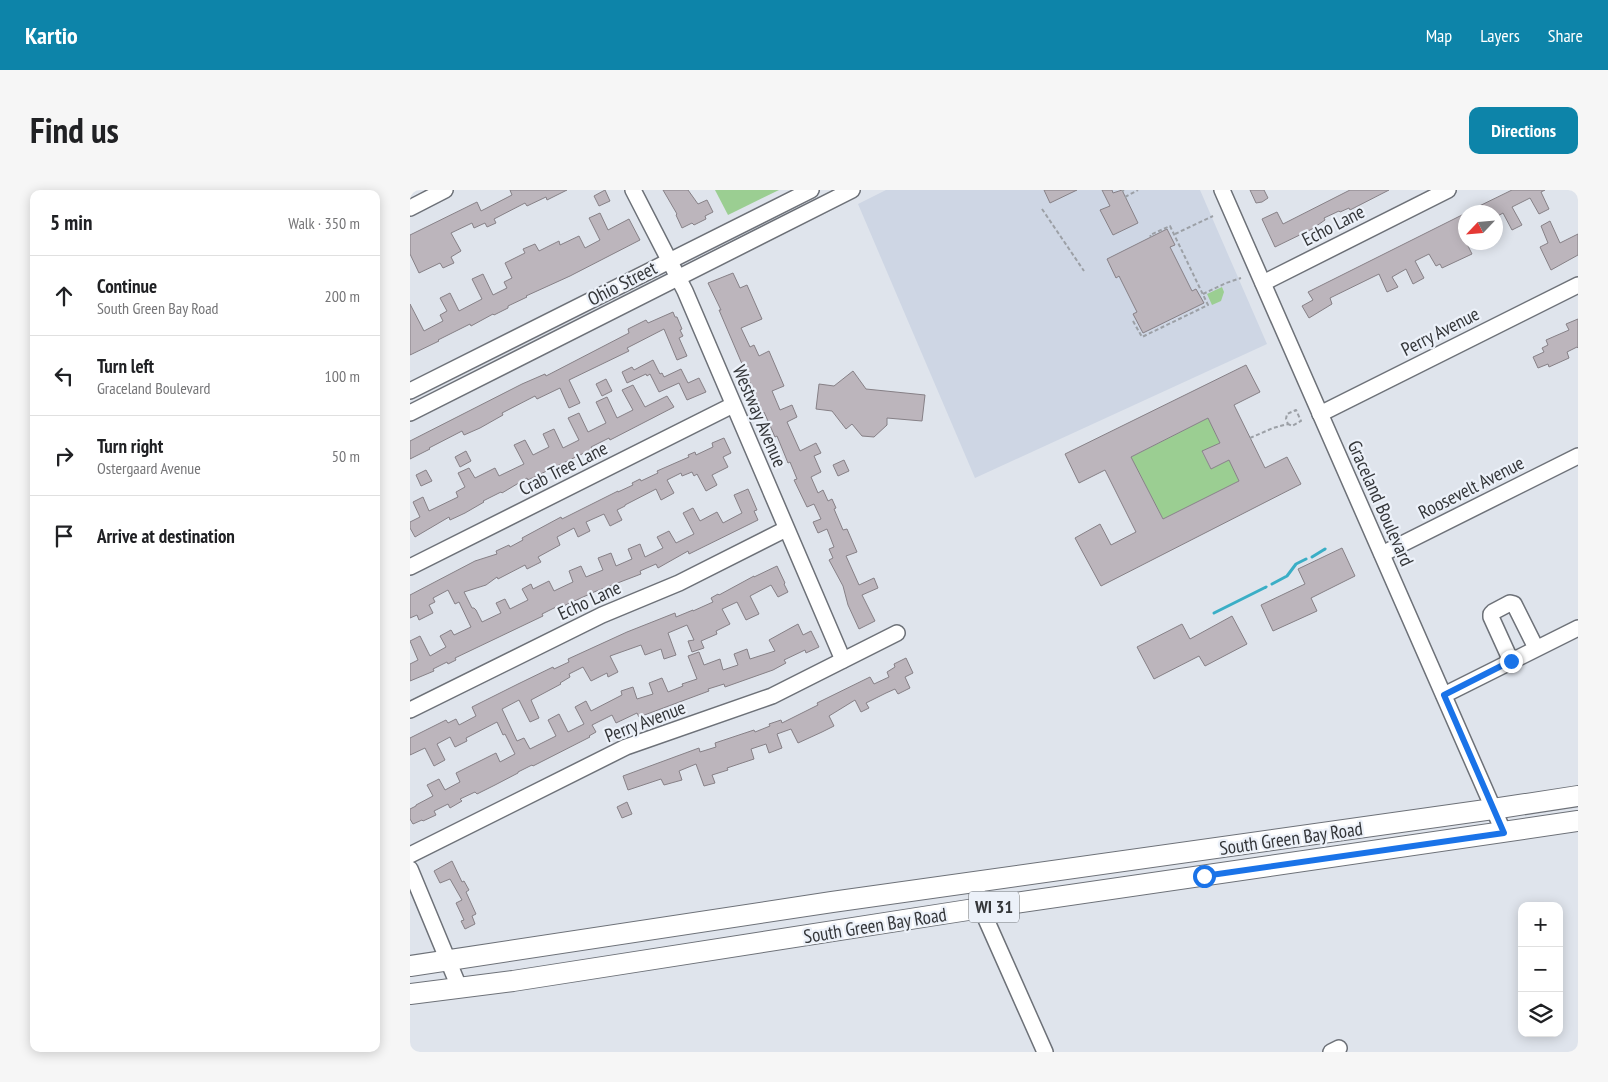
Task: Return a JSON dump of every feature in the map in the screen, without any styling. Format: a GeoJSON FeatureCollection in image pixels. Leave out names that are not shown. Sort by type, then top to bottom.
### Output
{"type":"FeatureCollection","features":[{"type":"Feature","properties":{"kind":"main road","name":"South Green Bay Road"},"geometry":{"type":"LineString","coordinates":[[410,966],[832,902],[1578,796]]}},
{"type":"Feature","properties":{"kind":"main road","name":"South Green Bay Road"},"geometry":{"type":"LineString","coordinates":[[410,994],[513,981],[981,908],[1578,821]]}},
{"type":"Feature","properties":{"kind":"street"},"geometry":{"type":"LineString","coordinates":[[410,208],[445,190]]}},
{"type":"Feature","properties":{"kind":"street","name":"Westway Avenue"},"geometry":{"type":"LineString","coordinates":[[634,190],[678,277],[843,660]]}},
{"type":"Feature","properties":{"kind":"street","name":"Ohio Street"},"geometry":{"type":"LineString","coordinates":[[410,391],[811,190]]}},
{"type":"Feature","properties":{"kind":"street","name":"Ohio Street"},"geometry":{"type":"LineString","coordinates":[[410,413],[852,190]]}},
{"type":"Feature","properties":{"kind":"street","name":"Graceland Boulevard"},"geometry":{"type":"LineString","coordinates":[[1222,190],[1504,833]]}},
{"type":"Feature","properties":{"kind":"street","name":"Echo Lane"},"geometry":{"type":"LineString","coordinates":[[1263,283],[1448,190]]}},
{"type":"Feature","properties":{"kind":"street","name":"Perry Avenue"},"geometry":{"type":"LineString","coordinates":[[1320,414],[1578,285]]}},
{"type":"Feature","properties":{"kind":"street"},"geometry":{"type":"LineString","coordinates":[[504,344],[512,361]]}},
{"type":"Feature","properties":{"kind":"street","name":"Crab Tree Lane"},"geometry":{"type":"LineString","coordinates":[[410,567],[734,405]]}},
{"type":"Feature","properties":{"kind":"street","name":"Roosevelt Avenue"},"geometry":{"type":"LineString","coordinates":[[1382,554],[1578,456]]}},
{"type":"Feature","properties":{"kind":"street","name":"Echo Lane"},"geometry":{"type":"LineString","coordinates":[[410,710],[602,615],[679,582],[786,529]]}},
{"type":"Feature","properties":{"kind":"street"},"geometry":{"type":"LineString","coordinates":[[1511,661],[1491,617],[1493,612],[1510,603],[1514,604],[1536,648]]}},
{"type":"Feature","properties":{"kind":"street"},"geometry":{"type":"LineString","coordinates":[[1444,695],[1578,628]]}},
{"type":"Feature","properties":{"kind":"street","name":"Perry Avenue"},"geometry":{"type":"LineString","coordinates":[[410,855],[626,747],[772,696],[897,633]]}},
{"type":"Feature","properties":{"kind":"street"},"geometry":{"type":"LineString","coordinates":[[410,869],[460,987]]}},
{"type":"Feature","properties":{"kind":"street"},"geometry":{"type":"LineString","coordinates":[[975,882],[981,908],[1045,1052]]}},
{"type":"Feature","properties":{"kind":"path"},"geometry":{"type":"LineString","coordinates":[[1125,197],[1138,190]]}},
{"type":"Feature","properties":{"kind":"path"},"geometry":{"type":"LineString","coordinates":[[1042,209],[1084,271]]}},
{"type":"Feature","properties":{"kind":"path"},"geometry":{"type":"LineString","coordinates":[[1175,234],[1213,216]]}},
{"type":"Feature","properties":{"kind":"path"},"geometry":{"type":"LineString","coordinates":[[1134,321],[1142,337],[1208,305],[1170,226],[1150,237]]}},
{"type":"Feature","properties":{"kind":"path"},"geometry":{"type":"LineString","coordinates":[[1203,294],[1241,278]]}},
{"type":"Feature","properties":{"kind":"path"},"geometry":{"type":"LineString","coordinates":[[1250,438],[1273,428],[1288,424],[1292,426],[1301,421],[1296,410],[1287,414],[1288,424]]}},
{"type":"Feature","properties":{"kind":"shaded area"},"geometry":{"type":"Polygon","coordinates":[[[886,190],[1200,190],[1267,344],[975,478],[858,204],[886,190]]]}},
{"type":"Feature","properties":{"kind":"green space"},"geometry":{"type":"Polygon","coordinates":[[[715,190],[779,190],[728,215],[715,190]]]}},
{"type":"Feature","properties":{"kind":"green space"},"geometry":{"type":"Polygon","coordinates":[[[1222,287],[1224,292],[1221,301],[1212,305],[1207,294],[1222,287]]]}},
{"type":"Feature","properties":{"kind":"green space"},"geometry":{"type":"Polygon","coordinates":[[[1208,418],[1220,443],[1202,452],[1211,469],[1229,460],[1239,481],[1163,519],[1131,457],[1208,418]]]}},
{"type":"Feature","properties":{"kind":"building"},"geometry":{"type":"Polygon","coordinates":[[[510,190],[567,190],[547,200],[546,197],[527,206],[525,203],[494,219],[496,223],[487,227],[485,223],[474,228],[472,223],[451,233],[461,251],[451,257],[454,263],[443,268],[440,263],[419,273],[410,254],[410,235],[477,202],[481,211],[512,195],[510,190]]]}},
{"type":"Feature","properties":{"kind":"building"},"geometry":{"type":"Polygon","coordinates":[[[605,190],[610,201],[599,206],[594,196],[605,190]]]}},
{"type":"Feature","properties":{"kind":"building"},"geometry":{"type":"Polygon","coordinates":[[[663,190],[688,190],[698,204],[707,200],[713,212],[705,216],[706,219],[682,228],[677,214],[663,190]]]}},
{"type":"Feature","properties":{"kind":"building"},"geometry":{"type":"Polygon","coordinates":[[[1044,190],[1077,190],[1050,203],[1044,190]]]}},
{"type":"Feature","properties":{"kind":"building"},"geometry":{"type":"Polygon","coordinates":[[[1102,190],[1112,190],[1113,193],[1122,190],[1138,223],[1113,235],[1100,210],[1110,206],[1102,190]]]}},
{"type":"Feature","properties":{"kind":"building"},"geometry":{"type":"Polygon","coordinates":[[[1250,190],[1264,190],[1268,198],[1256,203],[1250,190]]]}},
{"type":"Feature","properties":{"kind":"building"},"geometry":{"type":"Polygon","coordinates":[[[1350,190],[1389,190],[1350,210],[1349,208],[1339,211],[1324,218],[1325,220],[1312,229],[1275,247],[1262,219],[1277,212],[1283,224],[1350,190]]]}},
{"type":"Feature","properties":{"kind":"building"},"geometry":{"type":"Polygon","coordinates":[[[1512,190],[1545,190],[1541,192],[1549,209],[1539,214],[1530,198],[1512,207],[1522,225],[1512,230],[1503,213],[1503,205],[1481,205],[1512,190]]]}},
{"type":"Feature","properties":{"kind":"building"},"geometry":{"type":"Polygon","coordinates":[[[600,213],[608,230],[629,219],[640,240],[526,296],[494,315],[471,326],[470,324],[410,355],[410,304],[424,331],[443,321],[440,315],[447,311],[440,298],[450,293],[459,311],[482,299],[472,279],[483,274],[493,295],[507,288],[504,282],[512,278],[505,263],[525,253],[523,249],[535,244],[539,251],[559,241],[560,245],[579,236],[585,248],[600,240],[589,218],[600,213]]]}},
{"type":"Feature","properties":{"kind":"building"},"geometry":{"type":"Polygon","coordinates":[[[1458,217],[1458,250],[1470,250],[1472,254],[1442,268],[1440,264],[1436,266],[1429,254],[1415,261],[1424,278],[1413,284],[1406,269],[1392,277],[1398,287],[1387,292],[1379,274],[1330,298],[1332,304],[1309,318],[1302,306],[1313,300],[1308,292],[1458,217]]]}},
{"type":"Feature","properties":{"kind":"building"},"geometry":{"type":"Polygon","coordinates":[[[1550,221],[1560,243],[1578,234],[1578,255],[1551,270],[1540,247],[1548,243],[1541,226],[1550,221]]]}},
{"type":"Feature","properties":{"kind":"building"},"geometry":{"type":"Polygon","coordinates":[[[1167,229],[1175,245],[1170,247],[1192,291],[1196,289],[1204,303],[1143,333],[1133,314],[1137,312],[1119,276],[1116,278],[1107,259],[1167,229]]]}},
{"type":"Feature","properties":{"kind":"building"},"geometry":{"type":"Polygon","coordinates":[[[733,273],[740,288],[747,285],[762,319],[741,328],[750,347],[754,345],[759,356],[769,351],[784,386],[772,391],[780,410],[792,405],[797,417],[787,422],[800,451],[816,443],[821,453],[814,456],[821,472],[811,477],[818,493],[823,490],[828,501],[832,499],[843,530],[847,529],[857,552],[846,556],[859,585],[874,578],[878,588],[862,595],[875,621],[859,629],[848,605],[843,586],[829,560],[833,558],[829,549],[834,547],[827,529],[818,533],[813,522],[821,519],[814,504],[807,507],[794,480],[797,479],[790,462],[788,463],[777,436],[775,437],[763,413],[708,283],[733,273]]]}},
{"type":"Feature","properties":{"kind":"building"},"geometry":{"type":"Polygon","coordinates":[[[673,312],[682,329],[680,330],[683,336],[679,338],[687,356],[677,360],[664,329],[627,348],[629,351],[569,380],[580,403],[569,408],[560,388],[537,399],[535,396],[502,413],[503,415],[480,428],[464,435],[462,431],[410,459],[410,441],[522,384],[545,374],[546,376],[629,333],[628,329],[646,320],[648,323],[673,312]]]}},
{"type":"Feature","properties":{"kind":"building"},"geometry":{"type":"Polygon","coordinates":[[[1578,319],[1578,348],[1567,352],[1569,358],[1549,367],[1548,364],[1538,368],[1533,357],[1544,352],[1542,348],[1548,345],[1546,340],[1569,330],[1566,324],[1578,319]]]}},
{"type":"Feature","properties":{"kind":"building"},"geometry":{"type":"Polygon","coordinates":[[[653,360],[660,374],[662,373],[664,377],[681,369],[688,383],[699,378],[706,392],[687,400],[679,383],[659,392],[650,374],[627,383],[622,372],[632,367],[634,370],[653,360]]]}},
{"type":"Feature","properties":{"kind":"building"},"geometry":{"type":"Polygon","coordinates":[[[1246,365],[1260,392],[1234,405],[1265,468],[1287,457],[1301,484],[1101,586],[1075,538],[1100,524],[1111,545],[1136,532],[1105,470],[1079,483],[1065,454],[1246,365]],[[1208,418],[1131,457],[1163,519],[1239,481],[1229,460],[1211,469],[1202,451],[1220,443],[1208,418]]]}},
{"type":"Feature","properties":{"kind":"building"},"geometry":{"type":"Polygon","coordinates":[[[853,371],[866,389],[925,395],[922,421],[887,418],[887,425],[874,437],[862,436],[852,424],[846,429],[832,411],[816,409],[819,384],[834,386],[853,371]]]}},
{"type":"Feature","properties":{"kind":"building"},"geometry":{"type":"Polygon","coordinates":[[[606,379],[612,391],[602,396],[596,384],[606,379]]]}},
{"type":"Feature","properties":{"kind":"building"},"geometry":{"type":"Polygon","coordinates":[[[633,385],[645,407],[667,396],[674,407],[610,440],[609,438],[591,447],[592,449],[584,453],[528,480],[527,478],[502,493],[483,501],[465,513],[450,520],[449,517],[415,537],[410,528],[410,522],[420,517],[413,502],[423,497],[429,511],[458,497],[456,492],[465,487],[458,473],[469,468],[475,478],[495,468],[499,476],[524,464],[514,445],[525,440],[533,455],[549,447],[543,434],[554,429],[563,448],[579,440],[568,418],[579,413],[588,432],[606,423],[596,402],[607,397],[617,418],[633,410],[622,390],[633,385]]]}},
{"type":"Feature","properties":{"kind":"building"},"geometry":{"type":"Polygon","coordinates":[[[724,438],[731,453],[723,457],[728,467],[712,475],[717,485],[706,491],[697,474],[694,476],[692,472],[682,476],[681,473],[667,480],[674,493],[661,500],[656,489],[617,510],[622,520],[610,526],[604,514],[586,522],[590,531],[578,537],[574,528],[557,537],[560,545],[538,557],[541,562],[527,569],[525,565],[498,579],[497,577],[486,585],[464,592],[482,622],[501,613],[496,603],[505,599],[510,609],[528,600],[522,589],[531,584],[533,589],[549,581],[554,591],[573,582],[569,571],[581,566],[586,577],[603,570],[598,558],[611,553],[616,566],[632,559],[628,549],[640,544],[645,557],[663,548],[657,537],[669,531],[676,543],[694,534],[683,513],[693,508],[700,521],[717,512],[723,523],[742,513],[734,495],[748,489],[757,510],[754,511],[758,520],[689,554],[688,551],[658,568],[656,564],[640,571],[641,574],[557,609],[556,607],[542,614],[543,616],[455,658],[456,660],[448,664],[447,662],[433,669],[434,671],[410,681],[410,664],[418,660],[410,641],[420,636],[430,656],[446,647],[440,636],[451,630],[454,635],[471,627],[459,602],[455,604],[448,590],[433,598],[435,602],[429,605],[433,613],[419,620],[417,615],[410,618],[410,595],[475,561],[497,554],[496,551],[509,545],[510,547],[523,540],[522,538],[561,517],[562,519],[633,485],[632,483],[640,479],[641,481],[658,473],[657,471],[689,457],[688,455],[695,452],[696,455],[713,447],[712,443],[724,438]]]}},
{"type":"Feature","properties":{"kind":"building"},"geometry":{"type":"Polygon","coordinates":[[[466,451],[471,461],[460,467],[455,457],[466,451]]]}},
{"type":"Feature","properties":{"kind":"building"},"geometry":{"type":"Polygon","coordinates":[[[844,460],[849,471],[838,476],[833,465],[844,460]]]}},
{"type":"Feature","properties":{"kind":"building"},"geometry":{"type":"Polygon","coordinates":[[[426,470],[432,481],[421,486],[416,475],[426,470]]]}},
{"type":"Feature","properties":{"kind":"building"},"geometry":{"type":"Polygon","coordinates":[[[1342,548],[1355,576],[1311,598],[1317,611],[1273,631],[1261,605],[1305,584],[1298,569],[1342,548]]]}},
{"type":"Feature","properties":{"kind":"building"},"geometry":{"type":"Polygon","coordinates":[[[777,566],[788,592],[778,597],[771,585],[750,596],[759,614],[746,620],[737,602],[722,609],[730,624],[716,631],[717,634],[701,641],[704,648],[692,652],[688,641],[694,640],[687,625],[668,633],[676,655],[664,659],[661,649],[645,655],[641,645],[610,656],[618,672],[608,677],[607,673],[591,681],[583,667],[569,674],[570,677],[561,684],[531,700],[539,718],[530,722],[519,700],[502,709],[517,741],[524,738],[530,749],[556,736],[548,720],[559,714],[568,732],[584,724],[575,707],[586,701],[591,711],[622,695],[621,691],[633,687],[637,699],[653,694],[649,683],[662,678],[668,692],[683,686],[682,684],[697,679],[688,656],[699,652],[704,665],[720,659],[723,670],[738,665],[734,654],[747,649],[750,659],[775,651],[769,640],[798,624],[803,635],[811,631],[819,647],[806,653],[805,650],[784,660],[786,663],[773,670],[725,687],[724,684],[708,689],[709,691],[639,717],[637,713],[616,723],[612,715],[592,725],[596,732],[590,737],[477,794],[475,792],[460,799],[462,801],[450,808],[448,804],[434,811],[436,815],[413,824],[410,819],[410,809],[433,796],[427,785],[439,779],[445,790],[460,782],[456,773],[496,753],[500,762],[515,754],[497,722],[466,738],[467,741],[455,747],[450,737],[437,744],[445,760],[434,766],[425,748],[410,755],[410,738],[446,720],[448,723],[456,719],[459,725],[476,716],[472,707],[553,667],[554,669],[569,662],[568,659],[627,632],[675,613],[676,617],[693,611],[713,602],[711,598],[718,594],[777,566]]]}},
{"type":"Feature","properties":{"kind":"building"},"geometry":{"type":"Polygon","coordinates":[[[1232,616],[1247,644],[1205,666],[1199,656],[1154,679],[1137,647],[1182,624],[1190,639],[1232,616]]]}},
{"type":"Feature","properties":{"kind":"building"},"geometry":{"type":"Polygon","coordinates":[[[906,658],[913,673],[905,677],[910,688],[898,694],[895,689],[886,693],[866,703],[869,708],[861,712],[855,700],[829,716],[834,726],[798,743],[791,729],[777,734],[782,748],[769,753],[766,744],[751,749],[754,759],[712,775],[715,783],[704,786],[696,764],[679,771],[682,780],[664,785],[661,779],[628,790],[623,776],[699,748],[700,752],[716,747],[715,743],[754,730],[755,732],[781,720],[782,723],[818,705],[817,703],[870,677],[874,684],[889,677],[887,672],[895,667],[894,664],[906,658]]]}},
{"type":"Feature","properties":{"kind":"building"},"geometry":{"type":"Polygon","coordinates":[[[627,802],[632,814],[622,818],[617,807],[627,802]]]}},
{"type":"Feature","properties":{"kind":"building"},"geometry":{"type":"Polygon","coordinates":[[[452,861],[462,882],[464,881],[469,890],[466,892],[476,914],[472,916],[475,924],[465,929],[461,921],[464,920],[456,903],[462,900],[450,879],[440,883],[434,871],[452,861]]]}},
{"type":"Feature","properties":{"kind":"waterway"},"geometry":{"type":"LineString","coordinates":[[1312,557],[1325,549]]}},
{"type":"Feature","properties":{"kind":"waterway"},"geometry":{"type":"LineString","coordinates":[[1272,584],[1287,576],[1296,564],[1306,559]]}},
{"type":"Feature","properties":{"kind":"waterway"},"geometry":{"type":"LineString","coordinates":[[1214,613],[1266,587]]}},
{"type":"Feature","properties":{"kind":"route"},"geometry":{"type":"LineString","coordinates":[[1204,876],[1504,833],[1444,695],[1511,661]]}}]}
